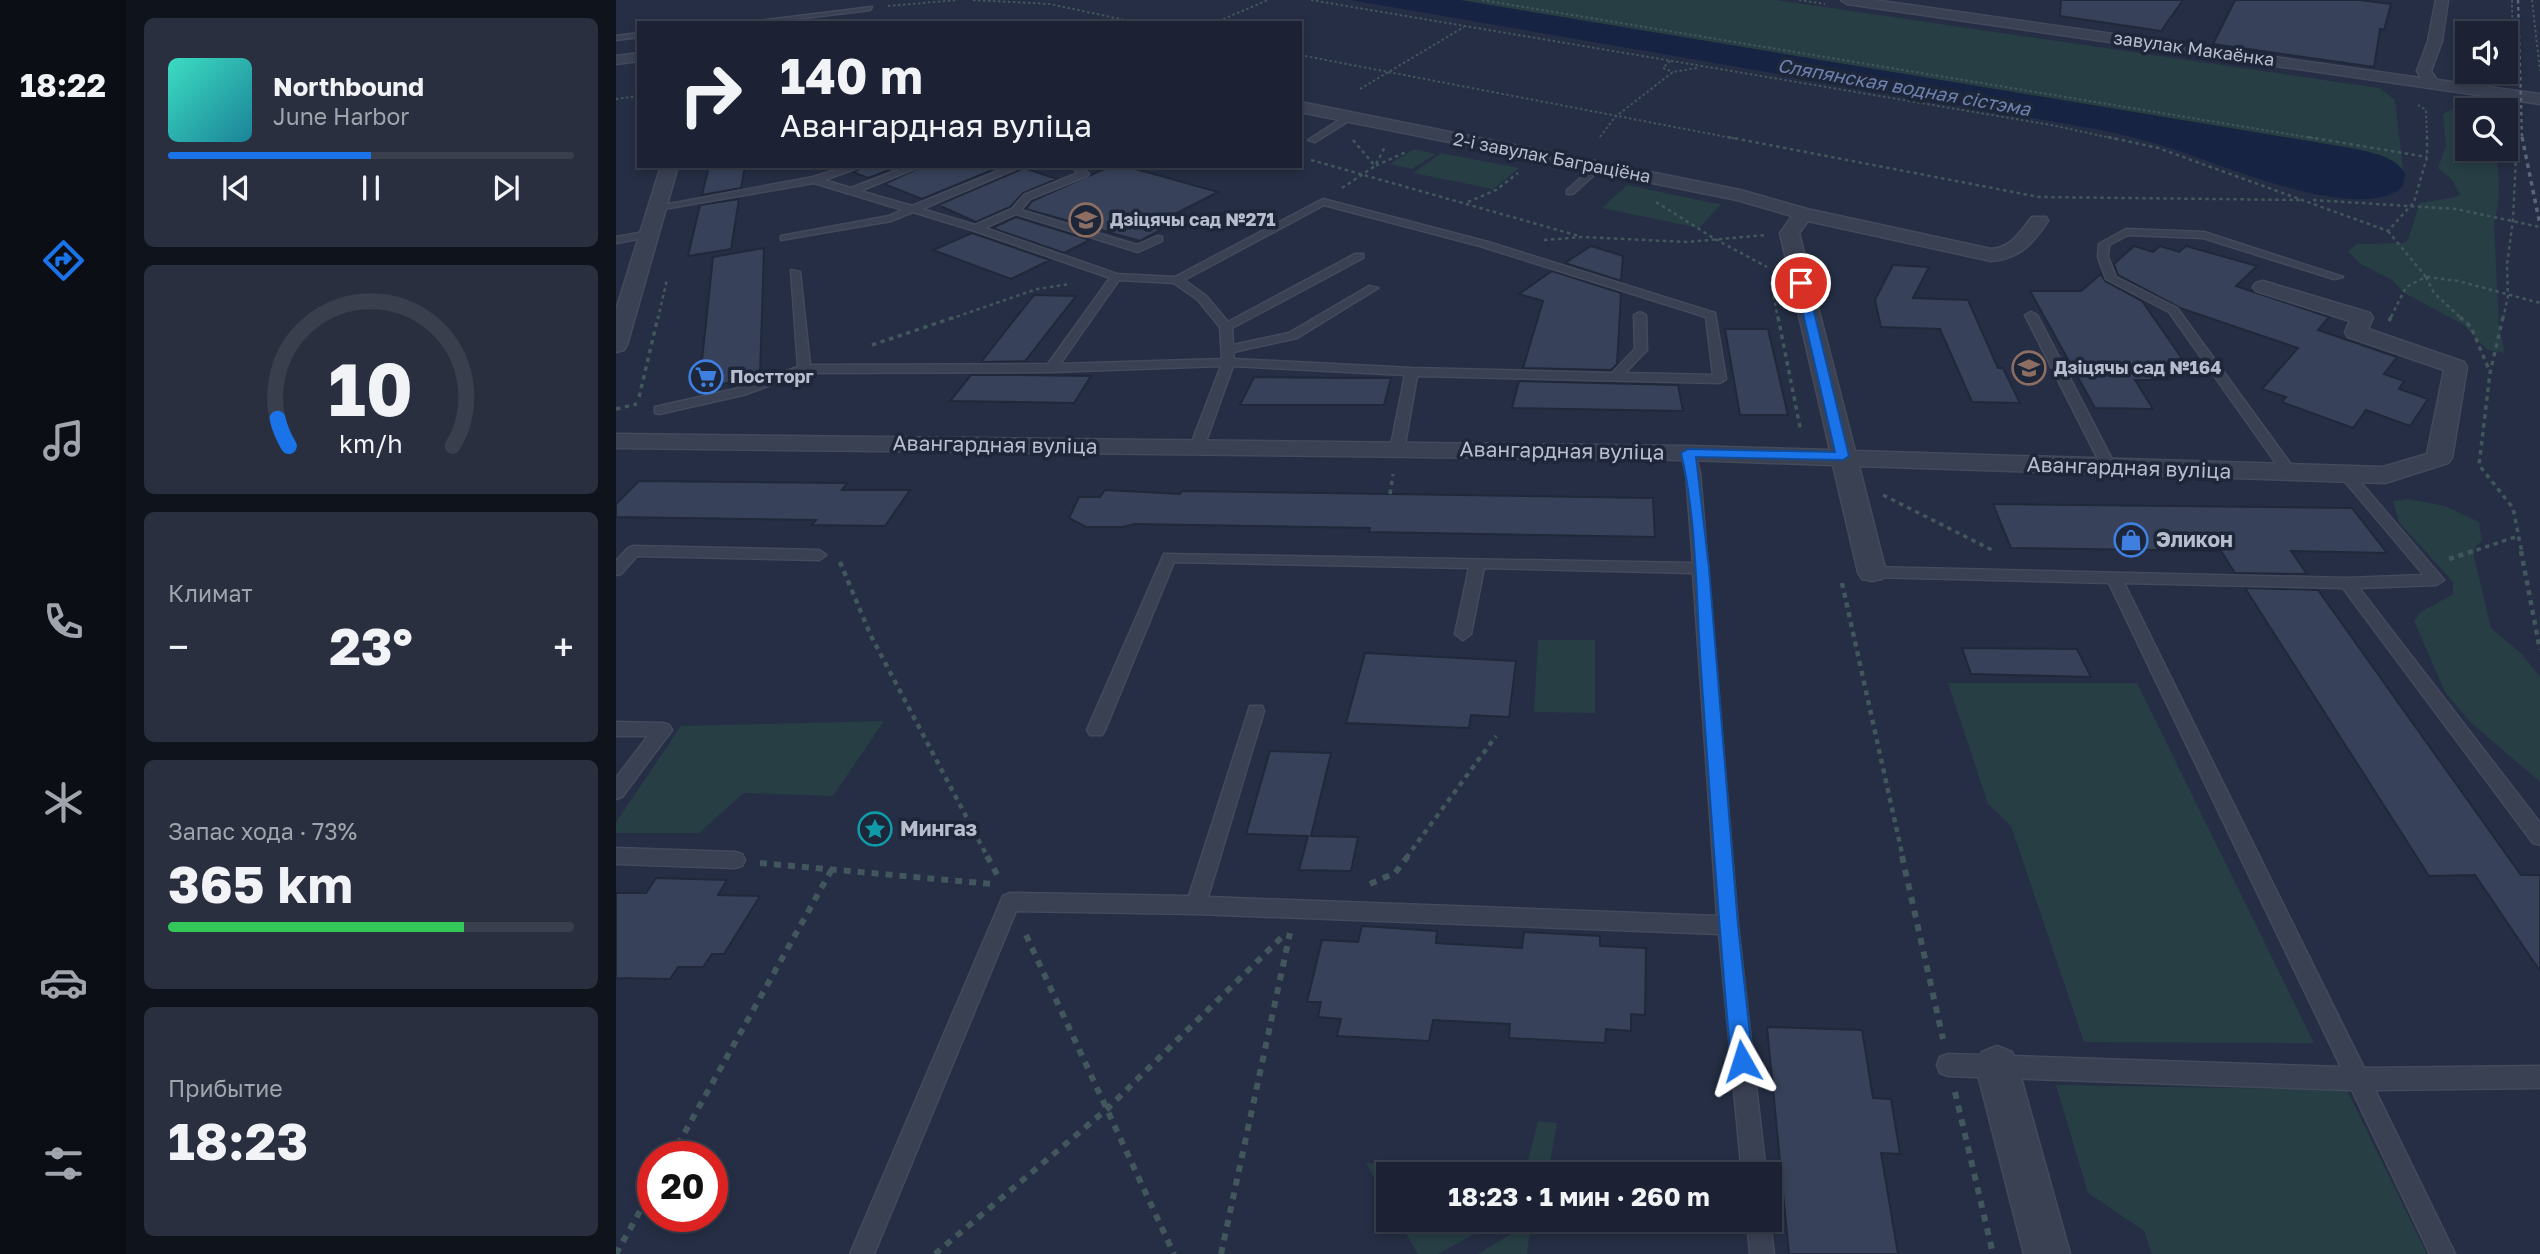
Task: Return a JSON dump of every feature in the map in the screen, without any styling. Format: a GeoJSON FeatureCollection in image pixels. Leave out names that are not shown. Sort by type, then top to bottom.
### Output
{"type":"FeatureCollection","features":[{"type":"Feature","properties":{"kind":"street","name":"завулак Макаёнка"},"geometry":{"type":"LineString","coordinates":[[1847,0],[2540,99]]}},
{"type":"Feature","properties":{"kind":"street"},"geometry":{"type":"LineString","coordinates":[[2431,82],[2424,71],[2435,41],[2442,0]]}},
{"type":"Feature","properties":{"kind":"street"},"geometry":{"type":"LineString","coordinates":[[616,60],[637,57]]}},
{"type":"Feature","properties":{"kind":"street","name":"2-і завулак Баграціёна"},"geometry":{"type":"LineString","coordinates":[[1302,108],[1344,120],[1740,195],[1803,214],[1991,254],[2006,255],[2014,251],[2039,221]]}},
{"type":"Feature","properties":{"kind":"street"},"geometry":{"type":"LineString","coordinates":[[616,345],[669,168]]}},
{"type":"Feature","properties":{"kind":"street"},"geometry":{"type":"LineString","coordinates":[[1803,214],[1788,233],[1872,572]]}},
{"type":"Feature","properties":{"kind":"street","name":"Авангардная вуліца"},"geometry":{"type":"LineString","coordinates":[[627,441],[1197,447],[1395,460],[1688,453],[1845,467],[2109,467],[2346,474],[2385,474],[2439,458],[2456,367],[2356,332],[2362,318],[2263,287]]}},
{"type":"Feature","properties":{"kind":"street"},"geometry":{"type":"LineString","coordinates":[[1997,1066],[2047,1254]]}},
{"type":"Feature","properties":{"kind":"lane"},"geometry":{"type":"LineString","coordinates":[[780,21],[814,19],[870,8]]}},
{"type":"Feature","properties":{"kind":"lane"},"geometry":{"type":"LineString","coordinates":[[616,38],[637,35]]}},
{"type":"Feature","properties":{"kind":"lane"},"geometry":{"type":"LineString","coordinates":[[1312,140],[1344,120]]}},
{"type":"Feature","properties":{"kind":"lane"},"geometry":{"type":"LineString","coordinates":[[814,180],[815,168]]}},
{"type":"Feature","properties":{"kind":"lane"},"geometry":{"type":"LineString","coordinates":[[658,207],[814,180],[853,168]]}},
{"type":"Feature","properties":{"kind":"lane"},"geometry":{"type":"LineString","coordinates":[[851,191],[912,168]]}},
{"type":"Feature","properties":{"kind":"lane"},"geometry":{"type":"LineString","coordinates":[[785,237],[891,218],[1014,168]]}},
{"type":"Feature","properties":{"kind":"lane"},"geometry":{"type":"LineString","coordinates":[[976,228],[1015,211],[1027,197],[1084,174],[1077,168]]}},
{"type":"Feature","properties":{"kind":"lane"},"geometry":{"type":"LineString","coordinates":[[1570,192],[1605,169]]}},
{"type":"Feature","properties":{"kind":"lane"},"geometry":{"type":"LineString","coordinates":[[659,410],[739,392],[804,369],[1051,368],[1227,356],[1412,372],[1720,379],[1711,315],[1484,244],[1323,202],[1177,280],[1116,277],[976,228],[814,180]]}},
{"type":"Feature","properties":{"kind":"lane"},"geometry":{"type":"LineString","coordinates":[[1015,211],[1138,249],[1158,239]]}},
{"type":"Feature","properties":{"kind":"lane"},"geometry":{"type":"LineString","coordinates":[[2290,473],[2173,310],[2111,279],[2103,257],[2104,244],[2126,232],[2204,235],[2338,277]]}},
{"type":"Feature","properties":{"kind":"lane"},"geometry":{"type":"LineString","coordinates":[[616,240],[650,234]]}},
{"type":"Feature","properties":{"kind":"lane"},"geometry":{"type":"LineString","coordinates":[[1226,327],[1359,256]]}},
{"type":"Feature","properties":{"kind":"lane"},"geometry":{"type":"LineString","coordinates":[[795,272],[804,369]]}},
{"type":"Feature","properties":{"kind":"lane"},"geometry":{"type":"LineString","coordinates":[[1051,368],[1116,277]]}},
{"type":"Feature","properties":{"kind":"lane"},"geometry":{"type":"LineString","coordinates":[[1177,280],[1202,298],[1226,327],[1227,356],[1197,447]]}},
{"type":"Feature","properties":{"kind":"lane"},"geometry":{"type":"LineString","coordinates":[[1227,356],[1293,336],[1373,288]]}},
{"type":"Feature","properties":{"kind":"lane"},"geometry":{"type":"LineString","coordinates":[[1616,376],[1641,350],[1640,315]]}},
{"type":"Feature","properties":{"kind":"lane"},"geometry":{"type":"LineString","coordinates":[[2031,315],[2109,467]]}},
{"type":"Feature","properties":{"kind":"lane"},"geometry":{"type":"LineString","coordinates":[[1395,460],[1412,372]]}},
{"type":"Feature","properties":{"kind":"lane"},"geometry":{"type":"LineString","coordinates":[[1688,453],[1693,473],[1728,925],[1753,1162]]}},
{"type":"Feature","properties":{"kind":"lane"},"geometry":{"type":"LineString","coordinates":[[1872,572],[2347,583],[2436,580],[2346,474]]}},
{"type":"Feature","properties":{"kind":"lane"},"geometry":{"type":"LineString","coordinates":[[616,570],[633,551],[819,555]]}},
{"type":"Feature","properties":{"kind":"lane"},"geometry":{"type":"LineString","coordinates":[[1096,730],[1169,557],[1701,568]]}},
{"type":"Feature","properties":{"kind":"lane"},"geometry":{"type":"LineString","coordinates":[[1463,634],[1477,564]]}},
{"type":"Feature","properties":{"kind":"lane"},"geometry":{"type":"LineString","coordinates":[[2114,577],[2444,1254]]}},
{"type":"Feature","properties":{"kind":"lane"},"geometry":{"type":"LineString","coordinates":[[2347,583],[2540,837]]}},
{"type":"Feature","properties":{"kind":"lane"},"geometry":{"type":"LineString","coordinates":[[1196,905],[1256,711]]}},
{"type":"Feature","properties":{"kind":"lane"},"geometry":{"type":"LineString","coordinates":[[616,729],[663,730],[616,792]]}},
{"type":"Feature","properties":{"kind":"lane"},"geometry":{"type":"LineString","coordinates":[[616,856],[735,860]]}},
{"type":"Feature","properties":{"kind":"lane"},"geometry":{"type":"LineString","coordinates":[[862,1254],[1010,902],[1196,905],[1728,925]]}},
{"type":"Feature","properties":{"kind":"lane"},"geometry":{"type":"LineString","coordinates":[[1948,1065],[2360,1079],[2540,1077]]}},
{"type":"Feature","properties":{"kind":"lane"},"geometry":{"type":"LineString","coordinates":[[1760,1232],[1762,1254]]}},
{"type":"Feature","properties":{"kind":"path"},"geometry":{"type":"LineString","coordinates":[[870,8],[958,0]]}},
{"type":"Feature","properties":{"kind":"path"},"geometry":{"type":"LineString","coordinates":[[973,0],[1037,3],[1129,21]]}},
{"type":"Feature","properties":{"kind":"path"},"geometry":{"type":"LineString","coordinates":[[1219,21],[1268,0]]}},
{"type":"Feature","properties":{"kind":"path"},"geometry":{"type":"LineString","coordinates":[[1311,0],[2051,125],[2144,145],[2307,200],[2388,231],[2426,277],[2434,293],[2471,327],[2490,373]]}},
{"type":"Feature","properties":{"kind":"path"},"geometry":{"type":"LineString","coordinates":[[1482,0],[2427,157]]}},
{"type":"Feature","properties":{"kind":"path"},"geometry":{"type":"LineString","coordinates":[[2512,0],[2515,95],[2519,101],[2513,219],[2507,265],[2508,296],[2490,373],[2479,465],[2513,508],[2540,650]]}},
{"type":"Feature","properties":{"kind":"path"},"geometry":{"type":"LineString","coordinates":[[2532,0],[2540,71]]}},
{"type":"Feature","properties":{"kind":"path"},"geometry":{"type":"LineString","coordinates":[[1360,89],[1464,27]]}},
{"type":"Feature","properties":{"kind":"path"},"geometry":{"type":"LineString","coordinates":[[1302,55],[2039,197],[2414,202],[2513,219],[2540,227]]}},
{"type":"Feature","properties":{"kind":"path"},"geometry":{"type":"LineString","coordinates":[[1670,61],[1664,68],[1672,72]]}},
{"type":"Feature","properties":{"kind":"path"},"geometry":{"type":"LineString","coordinates":[[1600,137],[1615,117],[1672,72],[1701,67]]}},
{"type":"Feature","properties":{"kind":"path"},"geometry":{"type":"LineString","coordinates":[[616,99],[637,96]]}},
{"type":"Feature","properties":{"kind":"path"},"geometry":{"type":"LineString","coordinates":[[2388,231],[2414,202],[2427,157],[2426,110],[2416,103]]}},
{"type":"Feature","properties":{"kind":"path"},"geometry":{"type":"LineString","coordinates":[[1344,120],[1376,166]]}},
{"type":"Feature","properties":{"kind":"path"},"geometry":{"type":"LineString","coordinates":[[1365,172],[1410,150]]}},
{"type":"Feature","properties":{"kind":"path"},"geometry":{"type":"LineString","coordinates":[[1304,158],[1583,237]]}},
{"type":"Feature","properties":{"kind":"path"},"geometry":{"type":"LineString","coordinates":[[1466,202],[1496,190],[1527,166]]}},
{"type":"Feature","properties":{"kind":"path"},"geometry":{"type":"LineString","coordinates":[[1605,169],[1714,239],[1768,267],[1765,257]]}},
{"type":"Feature","properties":{"kind":"path"},"geometry":{"type":"LineString","coordinates":[[1484,244],[1583,237],[1686,242],[1788,233]]}},
{"type":"Feature","properties":{"kind":"path"},"geometry":{"type":"LineString","coordinates":[[1761,235],[1763,246]]}},
{"type":"Feature","properties":{"kind":"path"},"geometry":{"type":"LineString","coordinates":[[637,404],[669,270]]}},
{"type":"Feature","properties":{"kind":"path"},"geometry":{"type":"LineString","coordinates":[[869,347],[1037,289],[1116,277]]}},
{"type":"Feature","properties":{"kind":"path"},"geometry":{"type":"LineString","coordinates":[[2379,340],[2406,287],[2426,277],[2458,281],[2540,303]]}},
{"type":"Feature","properties":{"kind":"path"},"geometry":{"type":"LineString","coordinates":[[1770,280],[1802,436]]}},
{"type":"Feature","properties":{"kind":"path"},"geometry":{"type":"LineString","coordinates":[[616,408],[637,404]]}},
{"type":"Feature","properties":{"kind":"path"},"geometry":{"type":"LineString","coordinates":[[627,441],[648,414],[637,404]]}},
{"type":"Feature","properties":{"kind":"path"},"geometry":{"type":"LineString","coordinates":[[1390,494],[1395,460]]}},
{"type":"Feature","properties":{"kind":"path"},"geometry":{"type":"LineString","coordinates":[[1845,467],[2042,575]]}},
{"type":"Feature","properties":{"kind":"path"},"geometry":{"type":"LineString","coordinates":[[2425,567],[2518,536]]}},
{"type":"Feature","properties":{"kind":"path"},"geometry":{"type":"LineString","coordinates":[[735,860],[1002,885],[872,636],[838,556],[819,555]]}},
{"type":"Feature","properties":{"kind":"path"},"geometry":{"type":"LineString","coordinates":[[1839,570],[1948,1065],[1993,1254]]}},
{"type":"Feature","properties":{"kind":"path"},"geometry":{"type":"LineString","coordinates":[[1310,909],[1395,873],[1496,736]]}},
{"type":"Feature","properties":{"kind":"path"},"geometry":{"type":"LineString","coordinates":[[679,1141],[832,869]]}},
{"type":"Feature","properties":{"kind":"path"},"geometry":{"type":"LineString","coordinates":[[1010,902],[1174,1254]]}},
{"type":"Feature","properties":{"kind":"path"},"geometry":{"type":"LineString","coordinates":[[935,1254],[1107,1110],[1292,927],[1221,1254]]}},
{"type":"Feature","properties":{"kind":"path"},"geometry":{"type":"LineString","coordinates":[[616,1254],[637,1217]]}},
{"type":"Feature","properties":{"kind":"shaded area"},"geometry":{"type":"Polygon","coordinates":[[[1460,0],[1776,0],[2379,88],[2395,100],[2403,170],[2391,160],[2356,149],[1460,0]]]}},
{"type":"Feature","properties":{"kind":"shaded area"},"geometry":{"type":"Polygon","coordinates":[[[2455,109],[2455,161],[2497,161],[2499,195],[2494,222],[2499,326],[2505,353],[2487,350],[2464,325],[2404,293],[2392,280],[2359,263],[2348,251],[2357,244],[2403,243],[2408,240],[2420,203],[2460,194],[2452,180],[2438,168],[2446,146],[2443,114],[2455,109]]]}},
{"type":"Feature","properties":{"kind":"shaded area"},"geometry":{"type":"Polygon","coordinates":[[[1414,149],[1436,154],[1412,169],[1390,164],[1414,149]]]}},
{"type":"Feature","properties":{"kind":"shaded area"},"geometry":{"type":"Polygon","coordinates":[[[1441,153],[1519,168],[1493,189],[1413,173],[1441,153]]]}},
{"type":"Feature","properties":{"kind":"shaded area"},"geometry":{"type":"Polygon","coordinates":[[[1627,185],[1721,204],[1699,228],[1602,208],[1627,185]]]}},
{"type":"Feature","properties":{"kind":"shaded area"},"geometry":{"type":"Polygon","coordinates":[[[2408,499],[2445,506],[2479,522],[2482,541],[2475,547],[2474,557],[2491,628],[2521,653],[2540,677],[2540,782],[2470,722],[2445,692],[2414,621],[2421,612],[2453,594],[2453,582],[2399,522],[2393,501],[2408,499]]]}},
{"type":"Feature","properties":{"kind":"shaded area"},"geometry":{"type":"Polygon","coordinates":[[[1538,640],[1595,640],[1595,713],[1534,712],[1538,640]]]}},
{"type":"Feature","properties":{"kind":"shaded area"},"geometry":{"type":"Polygon","coordinates":[[[1948,683],[2137,683],[2314,1043],[2084,1042],[2011,826],[1988,804],[1948,683]]]}},
{"type":"Feature","properties":{"kind":"shaded area"},"geometry":{"type":"Polygon","coordinates":[[[884,721],[833,796],[744,793],[699,833],[616,833],[616,822],[681,726],[884,721]]]}},
{"type":"Feature","properties":{"kind":"shaded area"},"geometry":{"type":"Polygon","coordinates":[[[2056,1085],[2347,1090],[2427,1254],[2152,1254],[2144,1231],[2088,1193],[2056,1085]]]}},
{"type":"Feature","properties":{"kind":"shaded area"},"geometry":{"type":"Polygon","coordinates":[[[1538,1121],[1557,1123],[1550,1162],[1528,1162],[1538,1121]]]}},
{"type":"Feature","properties":{"kind":"shaded area"},"geometry":{"type":"Polygon","coordinates":[[[1366,1163],[1376,1163],[1376,1181],[1366,1163]]]}},
{"type":"Feature","properties":{"kind":"shaded area"},"geometry":{"type":"Polygon","coordinates":[[[1405,1232],[1478,1232],[1438,1254],[1418,1254],[1405,1232]]]}},
{"type":"Feature","properties":{"kind":"shaded area"},"geometry":{"type":"Polygon","coordinates":[[[1514,1232],[1530,1232],[1527,1254],[1478,1254],[1514,1232]]]}},
{"type":"Feature","properties":{"kind":"water","name":"Сляпянская водная сістэма"},"geometry":{"type":"Polygon","coordinates":[[[1351,0],[1460,0],[2356,149],[2396,163],[2405,174],[2403,186],[2384,197],[2357,199],[2325,196],[2256,178],[2155,143],[2101,130],[1351,0]]]}},
{"type":"Feature","properties":{"kind":"building"},"geometry":{"type":"Polygon","coordinates":[[[2061,0],[2183,0],[2161,31],[2060,16],[2061,0]]]}},
{"type":"Feature","properties":{"kind":"building"},"geometry":{"type":"Polygon","coordinates":[[[2235,0],[2360,0],[2391,4],[2384,30],[2380,29],[2374,67],[2213,44],[2235,0]]]}},
{"type":"Feature","properties":{"kind":"building"},"geometry":{"type":"Polygon","coordinates":[[[709,168],[745,168],[741,188],[702,195],[709,168]]]}},
{"type":"Feature","properties":{"kind":"building"},"geometry":{"type":"Polygon","coordinates":[[[861,168],[895,168],[868,178],[853,172],[861,168]]]}},
{"type":"Feature","properties":{"kind":"building"},"geometry":{"type":"Polygon","coordinates":[[[919,168],[997,168],[922,199],[884,184],[919,168]]]}},
{"type":"Feature","properties":{"kind":"building"},"geometry":{"type":"Polygon","coordinates":[[[1024,168],[1057,179],[1023,193],[1010,207],[976,222],[938,205],[1024,168]]]}},
{"type":"Feature","properties":{"kind":"building"},"geometry":{"type":"Polygon","coordinates":[[[1106,168],[1132,168],[1218,192],[1167,218],[1177,221],[1140,241],[1026,209],[1032,201],[1106,168]]]}},
{"type":"Feature","properties":{"kind":"building"},"geometry":{"type":"Polygon","coordinates":[[[739,199],[731,249],[688,256],[700,205],[739,199]]]}},
{"type":"Feature","properties":{"kind":"building"},"geometry":{"type":"Polygon","coordinates":[[[1016,217],[1090,240],[1064,253],[992,228],[1016,217]]]}},
{"type":"Feature","properties":{"kind":"building"},"geometry":{"type":"Polygon","coordinates":[[[972,233],[1050,260],[1011,279],[933,250],[972,233]]]}},
{"type":"Feature","properties":{"kind":"building"},"geometry":{"type":"Polygon","coordinates":[[[1591,246],[1623,256],[1621,281],[1565,263],[1591,246]]]}},
{"type":"Feature","properties":{"kind":"building"},"geometry":{"type":"Polygon","coordinates":[[[2134,246],[2153,252],[2160,246],[2179,252],[2186,246],[2257,266],[2236,286],[2329,317],[2318,330],[2397,357],[2384,374],[2404,381],[2399,389],[2428,399],[2410,426],[2366,410],[2353,428],[2282,402],[2286,397],[2262,389],[2298,348],[2180,308],[2118,275],[2114,264],[2134,246]]]}},
{"type":"Feature","properties":{"kind":"building"},"geometry":{"type":"Polygon","coordinates":[[[764,248],[760,376],[699,389],[713,257],[764,248]]]}},
{"type":"Feature","properties":{"kind":"building"},"geometry":{"type":"Polygon","coordinates":[[[1893,265],[1929,267],[1913,298],[1968,300],[1998,368],[2003,368],[2020,403],[1972,402],[1940,329],[1881,327],[1875,300],[1893,265]]]}},
{"type":"Feature","properties":{"kind":"building"},"geometry":{"type":"Polygon","coordinates":[[[1552,271],[1621,293],[1617,364],[1611,370],[1523,368],[1543,301],[1519,294],[1552,271]]]}},
{"type":"Feature","properties":{"kind":"building"},"geometry":{"type":"Polygon","coordinates":[[[2101,274],[2105,281],[2142,301],[2190,370],[2161,370],[2168,380],[2135,380],[2153,409],[2095,408],[2030,291],[2081,291],[2101,274]]]}},
{"type":"Feature","properties":{"kind":"building"},"geometry":{"type":"Polygon","coordinates":[[[1034,295],[1076,296],[1025,361],[981,362],[1034,295]]]}},
{"type":"Feature","properties":{"kind":"building"},"geometry":{"type":"Polygon","coordinates":[[[1725,329],[1768,329],[1788,415],[1740,415],[1725,329]]]}},
{"type":"Feature","properties":{"kind":"building"},"geometry":{"type":"Polygon","coordinates":[[[971,375],[1091,376],[1074,403],[950,401],[971,375]]]}},
{"type":"Feature","properties":{"kind":"building"},"geometry":{"type":"Polygon","coordinates":[[[1254,377],[1391,378],[1384,405],[1240,405],[1254,377]]]}},
{"type":"Feature","properties":{"kind":"building"},"geometry":{"type":"Polygon","coordinates":[[[1519,381],[1678,385],[1683,411],[1512,408],[1519,381]]]}},
{"type":"Feature","properties":{"kind":"building"},"geometry":{"type":"Polygon","coordinates":[[[639,481],[847,483],[842,490],[910,490],[885,526],[812,525],[816,520],[616,517],[616,504],[639,481]]]}},
{"type":"Feature","properties":{"kind":"building"},"geometry":{"type":"Polygon","coordinates":[[[1105,490],[1180,494],[1182,491],[1653,498],[1655,537],[1369,532],[1370,528],[1134,524],[1123,527],[1086,527],[1069,518],[1079,497],[1100,497],[1105,490]]]}},
{"type":"Feature","properties":{"kind":"building"},"geometry":{"type":"Polygon","coordinates":[[[1993,504],[2352,508],[2387,553],[2291,551],[2307,574],[2235,573],[2221,551],[2011,548],[1993,504]]]}},
{"type":"Feature","properties":{"kind":"building"},"geometry":{"type":"Polygon","coordinates":[[[2245,588],[2318,590],[2521,875],[2540,875],[2540,971],[2475,875],[2429,876],[2245,588]]]}},
{"type":"Feature","properties":{"kind":"building"},"geometry":{"type":"Polygon","coordinates":[[[1962,648],[2077,649],[2091,677],[1971,674],[1962,648]]]}},
{"type":"Feature","properties":{"kind":"building"},"geometry":{"type":"Polygon","coordinates":[[[1365,653],[1516,661],[1509,717],[1471,715],[1469,728],[1346,723],[1365,653]]]}},
{"type":"Feature","properties":{"kind":"building"},"geometry":{"type":"Polygon","coordinates":[[[1270,751],[1331,753],[1311,836],[1358,837],[1351,871],[1299,870],[1308,836],[1246,834],[1270,751]]]}},
{"type":"Feature","properties":{"kind":"building"},"geometry":{"type":"Polygon","coordinates":[[[656,878],[727,880],[718,895],[760,896],[724,954],[712,954],[703,967],[678,967],[670,979],[616,978],[616,893],[646,893],[656,878]]]}},
{"type":"Feature","properties":{"kind":"building"},"geometry":{"type":"Polygon","coordinates":[[[1362,926],[1437,931],[1436,943],[1522,948],[1524,932],[1600,936],[1600,946],[1646,948],[1645,1015],[1631,1014],[1631,1031],[1606,1029],[1605,1043],[1509,1038],[1510,1024],[1433,1020],[1429,1041],[1337,1036],[1341,1019],[1318,1017],[1321,1002],[1307,1002],[1322,940],[1358,942],[1362,926]]]}},
{"type":"Feature","properties":{"kind":"building"},"geometry":{"type":"Polygon","coordinates":[[[1767,1027],[1862,1030],[1873,1098],[1891,1099],[1900,1154],[1881,1153],[1898,1254],[1789,1254],[1767,1027]]]}},
{"type":"Feature","properties":{"kind":"railway"},"geometry":{"type":"LineString","coordinates":[[2518,0],[2522,139]]}},
{"type":"Feature","properties":{"kind":"railway"},"geometry":{"type":"LineString","coordinates":[[2522,137],[2540,225]]}},
{"type":"Feature","properties":{"kind":"place","name":"Дзіцячы сад №271"},"geometry":{"type":"Point","coordinates":[1086,220]}},
{"type":"Feature","properties":{"kind":"place","name":"Дзіцячы сад №164"},"geometry":{"type":"Point","coordinates":[2029,368]}},
{"type":"Feature","properties":{"kind":"place","name":"Постторг"},"geometry":{"type":"Point","coordinates":[706,377]}},
{"type":"Feature","properties":{"kind":"place","name":"Эликон"},"geometry":{"type":"Point","coordinates":[2131,540]}},
{"type":"Feature","properties":{"kind":"place","name":"Мингаз"},"geometry":{"type":"Point","coordinates":[875,829]}},
{"type":"Feature","properties":{"kind":"route"},"geometry":{"type":"LineString","coordinates":[[1742,1061],[1728,925],[1693,473],[1688,453],[1843,456],[1801,283]]}}]}
